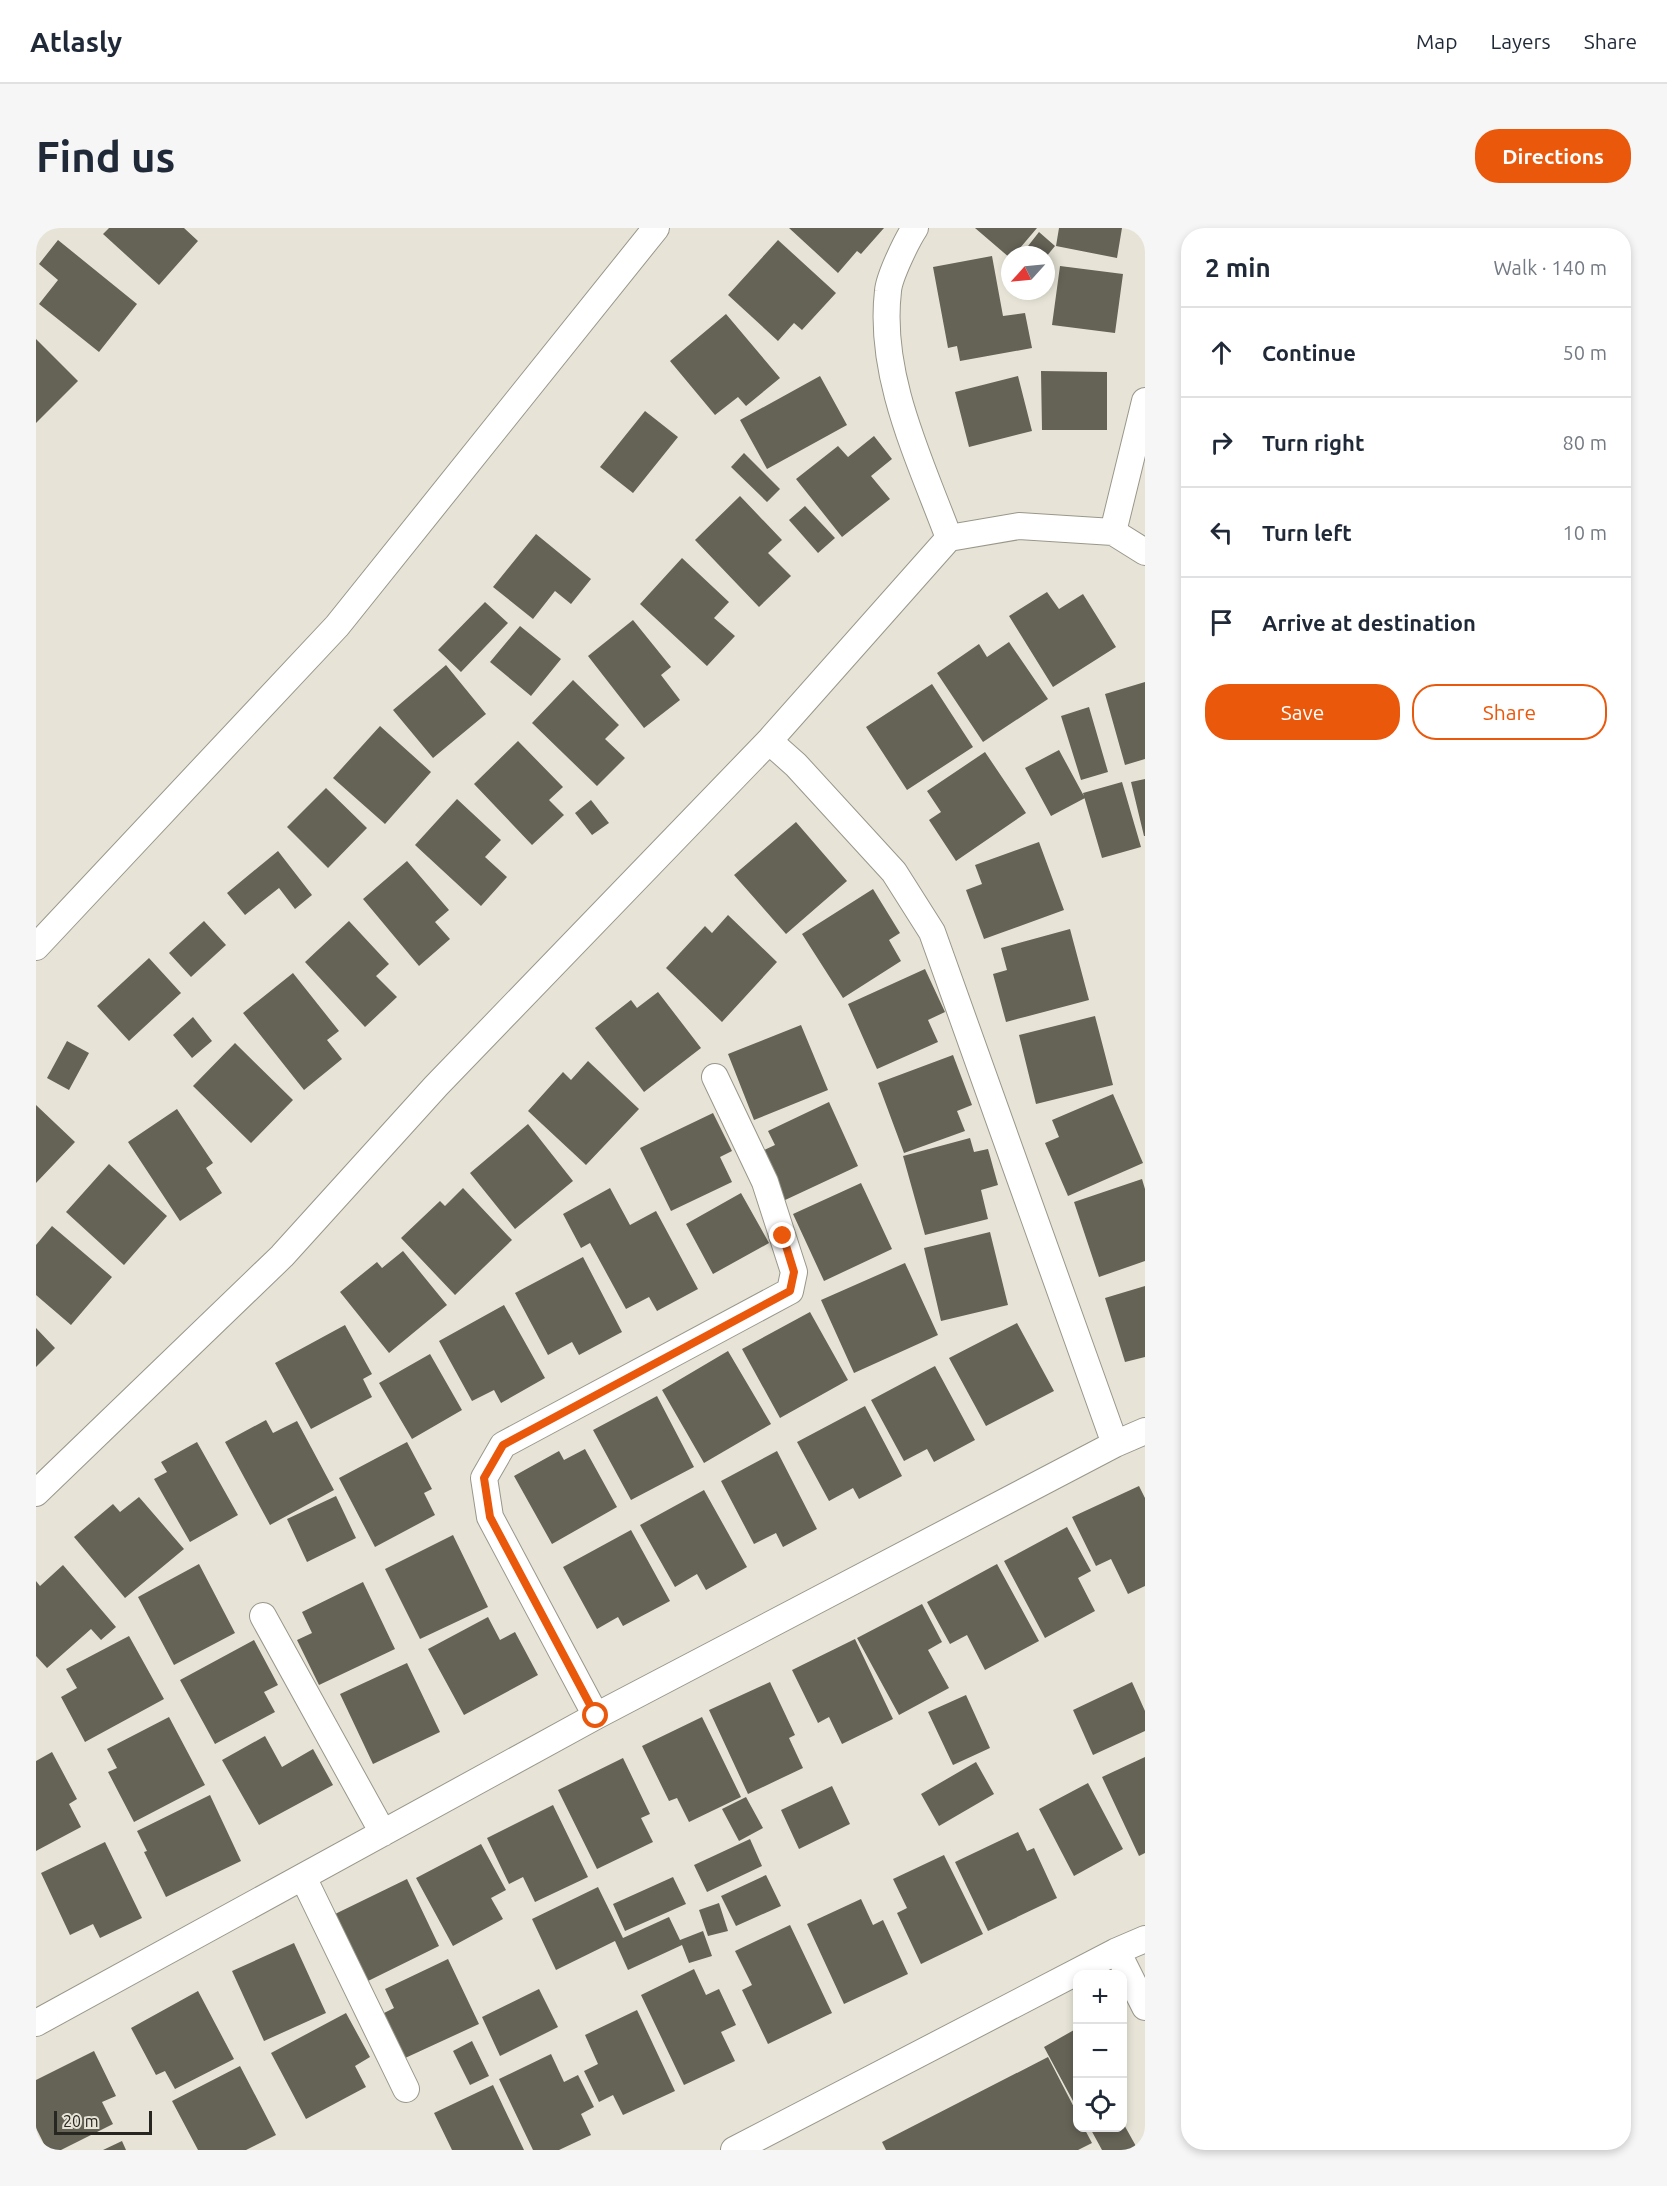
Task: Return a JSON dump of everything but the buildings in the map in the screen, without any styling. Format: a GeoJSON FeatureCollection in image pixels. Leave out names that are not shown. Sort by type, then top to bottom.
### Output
{"type":"FeatureCollection","features":[{"type":"Feature","properties":{"kind":"street"},"geometry":{"type":"LineString","coordinates":[[36,947],[337,626],[656,228]]}},
{"type":"Feature","properties":{"kind":"street"},"geometry":{"type":"LineString","coordinates":[[915,228],[909,236],[888,289],[888,355],[908,428],[949,537]]}},
{"type":"Feature","properties":{"kind":"street"},"geometry":{"type":"LineString","coordinates":[[1113,532],[1145,401]]}},
{"type":"Feature","properties":{"kind":"street"},"geometry":{"type":"LineString","coordinates":[[36,1493],[282,1256],[436,1086],[769,741],[949,537],[1019,526],[1113,532],[1145,552]]}},
{"type":"Feature","properties":{"kind":"street"},"geometry":{"type":"LineString","coordinates":[[769,741],[796,765],[894,872],[932,932],[1115,1444]]}},
{"type":"Feature","properties":{"kind":"street"},"geometry":{"type":"LineString","coordinates":[[596,1716],[490,1517],[484,1478],[503,1445],[790,1291],[794,1272],[765,1182],[715,1077]]}},
{"type":"Feature","properties":{"kind":"street"},"geometry":{"type":"LineString","coordinates":[[36,2023],[596,1716],[1115,1444],[1145,1431]]}},
{"type":"Feature","properties":{"kind":"street"},"geometry":{"type":"LineString","coordinates":[[263,1616],[383,1833]]}},
{"type":"Feature","properties":{"kind":"street"},"geometry":{"type":"LineString","coordinates":[[303,1877],[406,2089]]}},
{"type":"Feature","properties":{"kind":"street"},"geometry":{"type":"LineString","coordinates":[[734,2150],[1117,1951],[1145,1939]]}},
{"type":"Feature","properties":{"kind":"street"},"geometry":{"type":"LineString","coordinates":[[1117,1951],[1145,2007]]}},
{"type":"Feature","properties":{"kind":"route"},"geometry":{"type":"LineString","coordinates":[[596,1716],[490,1517],[484,1478],[503,1445],[790,1291],[794,1272],[783,1236]]}}]}
